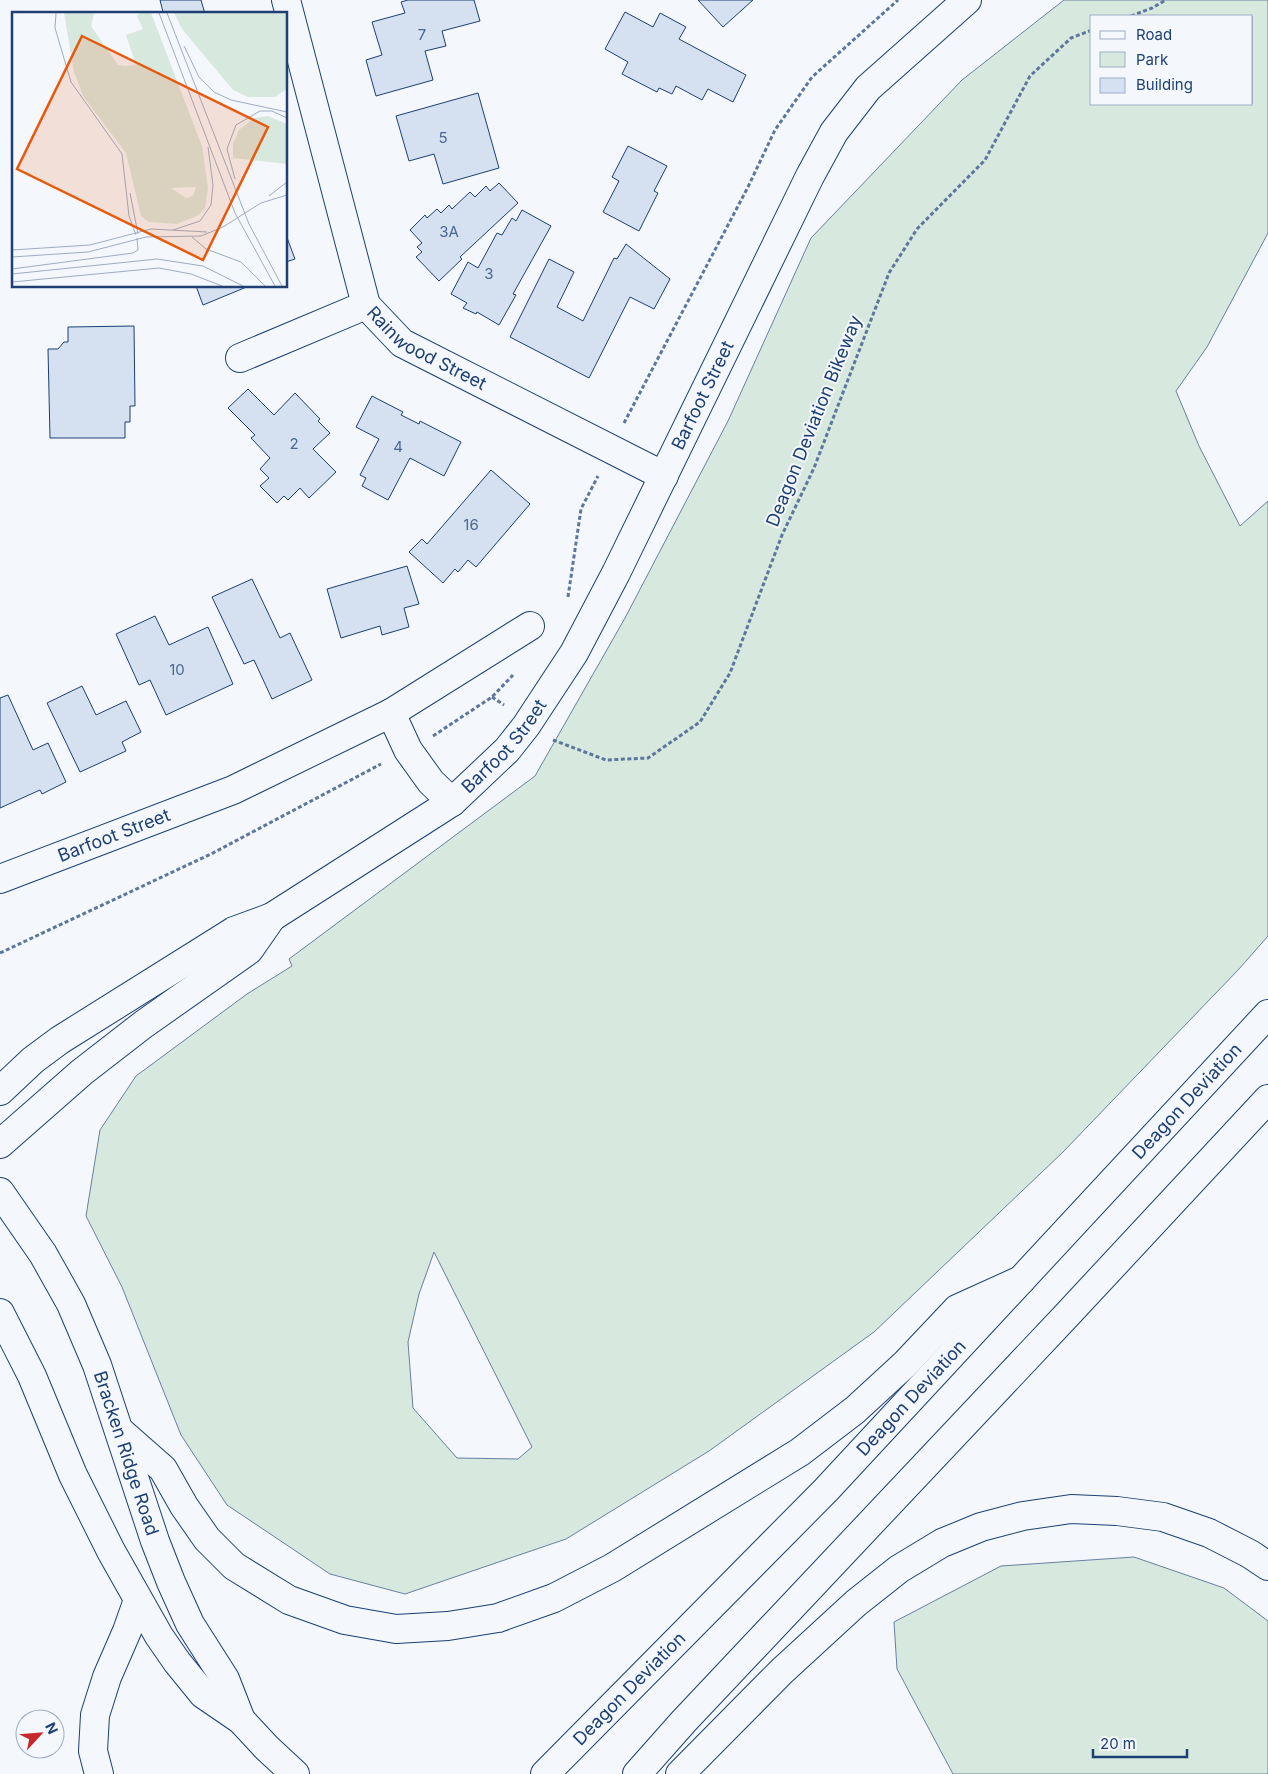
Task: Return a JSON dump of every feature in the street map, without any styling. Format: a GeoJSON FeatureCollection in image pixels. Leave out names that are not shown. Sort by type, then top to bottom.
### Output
{"type":"FeatureCollection","features":[{"type":"Feature","properties":{"kind":"main road","name":"Rainwood Street"},"geometry":{"type":"LineString","coordinates":[[286,0],[366,305],[402,343],[664,476]]}},
{"type":"Feature","properties":{"kind":"main road","name":"Barfoot Street"},"geometry":{"type":"LineString","coordinates":[[0,1091],[33,1060],[60,1040],[234,931],[272,917],[452,802],[507,750],[526,726],[574,653],[616,573],[806,185],[834,132],[868,88],[967,0]]}},
{"type":"Feature","properties":{"kind":"main road"},"geometry":{"type":"LineString","coordinates":[[240,358],[366,305]]}},
{"type":"Feature","properties":{"kind":"main road","name":"Barfoot Street"},"geometry":{"type":"LineString","coordinates":[[0,879],[233,790],[391,713],[530,626]]}},
{"type":"Feature","properties":{"kind":"main road","name":"Barfoot Street"},"geometry":{"type":"LineString","coordinates":[[391,713],[408,750],[431,782],[452,802]]}},
{"type":"Feature","properties":{"kind":"main road","name":"Barfoot Street"},"geometry":{"type":"LineString","coordinates":[[0,1144],[82,1072],[144,1024],[249,950],[272,917]]}},
{"type":"Feature","properties":{"kind":"main road","name":"Deagon Deviation"},"geometry":{"type":"LineString","coordinates":[[545,1774],[826,1490],[1268,1014]]}},
{"type":"Feature","properties":{"kind":"main road"},"geometry":{"type":"LineString","coordinates":[[637,1774],[1268,1098]]}},
{"type":"Feature","properties":{"kind":"main road","name":"Bracken Ridge Road"},"geometry":{"type":"LineString","coordinates":[[0,1192],[43,1254],[71,1304],[97,1365],[171,1582],[190,1624],[225,1679],[241,1720]]}},
{"type":"Feature","properties":{"kind":"main road"},"geometry":{"type":"LineString","coordinates":[[121,1432],[163,1469],[184,1506],[208,1539],[234,1566],[289,1600],[345,1620],[396,1628],[448,1626],[489,1620],[554,1598],[612,1568],[800,1452],[855,1410],[898,1370],[957,1309],[1022,1280]]}},
{"type":"Feature","properties":{"kind":"main road","name":"Bracken Ridge Road"},"geometry":{"type":"LineString","coordinates":[[0,1313],[32,1376],[73,1475],[111,1551],[159,1636],[203,1694],[241,1720],[295,1774]]}},
{"type":"Feature","properties":{"kind":"main road"},"geometry":{"type":"LineString","coordinates":[[680,1774],[782,1671],[856,1603],[899,1569],[942,1543],[981,1527],[1023,1516],[1071,1509],[1117,1511],[1163,1517],[1209,1534],[1250,1554],[1268,1566]]}},
{"type":"Feature","properties":{"kind":"main road"},"geometry":{"type":"LineString","coordinates":[[99,1774],[93,1751],[95,1715],[106,1677],[127,1631],[138,1600]]}},
{"type":"Feature","properties":{"kind":"path"},"geometry":{"type":"LineString","coordinates":[[622,426],[748,186],[775,130],[812,77],[898,0]]}},
{"type":"Feature","properties":{"kind":"path"},"geometry":{"type":"LineString","coordinates":[[1134,15],[1166,0]]}},
{"type":"Feature","properties":{"kind":"path","name":"Deagon Deviation Bikeway"},"geometry":{"type":"LineString","coordinates":[[550,739],[606,760],[648,758],[700,722],[730,673],[782,535],[814,468],[889,273],[918,230],[985,160],[1030,76],[1071,38],[1090,31]]}},
{"type":"Feature","properties":{"kind":"path"},"geometry":{"type":"LineString","coordinates":[[563,605],[568,597],[581,509],[600,473]]}},
{"type":"Feature","properties":{"kind":"path"},"geometry":{"type":"LineString","coordinates":[[429,739],[492,697],[516,671]]}},
{"type":"Feature","properties":{"kind":"path"},"geometry":{"type":"LineString","coordinates":[[492,697],[509,708]]}},
{"type":"Feature","properties":{"kind":"path"},"geometry":{"type":"LineString","coordinates":[[0,952],[211,854],[382,764]]}},
{"type":"Feature","properties":{"kind":"green space"},"geometry":{"type":"Polygon","coordinates":[[[1064,0],[1268,0],[1268,233],[1207,347],[1176,391],[1199,446],[1240,526],[1268,501],[1268,936],[1239,969],[1063,1152],[874,1332],[709,1451],[566,1539],[405,1594],[330,1574],[227,1505],[181,1435],[122,1287],[86,1216],[100,1130],[136,1076],[247,994],[292,966],[289,959],[535,776],[625,618],[728,421],[811,238],[962,80],[1064,0]],[[434,1252],[419,1294],[408,1342],[413,1408],[457,1458],[518,1459],[532,1447],[434,1252]]]}},
{"type":"Feature","properties":{"kind":"green space"},"geometry":{"type":"Polygon","coordinates":[[[1134,1557],[1224,1588],[1268,1621],[1268,1774],[953,1774],[897,1669],[894,1622],[1001,1566],[1134,1557]]]}},
{"type":"Feature","properties":{"kind":"building"},"geometry":{"type":"Polygon","coordinates":[[[160,0],[201,0],[204,12],[163,12],[160,0]]]}},
{"type":"Feature","properties":{"kind":"building"},"geometry":{"type":"Polygon","coordinates":[[[408,0],[474,0],[480,21],[442,31],[446,46],[425,51],[433,80],[376,96],[366,60],[382,55],[372,22],[405,13],[401,2],[408,0]]]}},
{"type":"Feature","properties":{"kind":"building"},"geometry":{"type":"Polygon","coordinates":[[[698,0],[753,0],[723,27],[698,0]]]}},
{"type":"Feature","properties":{"kind":"building"},"geometry":{"type":"Polygon","coordinates":[[[625,12],[653,27],[660,13],[686,27],[679,39],[746,75],[733,102],[708,89],[702,100],[676,86],[672,94],[659,88],[657,92],[622,74],[628,62],[605,49],[625,12]]]}},
{"type":"Feature","properties":{"kind":"building"},"geometry":{"type":"Polygon","coordinates":[[[478,93],[499,168],[443,184],[434,154],[409,161],[396,116],[478,93]]]}},
{"type":"Feature","properties":{"kind":"building"},"geometry":{"type":"Polygon","coordinates":[[[628,146],[667,166],[654,191],[658,193],[639,231],[603,212],[619,181],[612,177],[628,146]]]}},
{"type":"Feature","properties":{"kind":"building"},"geometry":{"type":"Polygon","coordinates":[[[499,183],[518,203],[460,257],[462,259],[439,281],[416,257],[422,252],[417,247],[422,243],[410,230],[425,215],[427,218],[437,209],[441,213],[449,205],[452,209],[470,192],[475,197],[486,186],[490,191],[499,183]]]}},
{"type":"Feature","properties":{"kind":"building"},"geometry":{"type":"Polygon","coordinates":[[[522,210],[551,226],[513,294],[516,295],[499,325],[477,312],[476,314],[463,308],[467,303],[451,294],[468,262],[478,268],[497,233],[502,235],[512,218],[516,221],[522,210]]]}},
{"type":"Feature","properties":{"kind":"building"},"geometry":{"type":"Polygon","coordinates":[[[288,240],[295,259],[288,261],[288,240]]]}},
{"type":"Feature","properties":{"kind":"building"},"geometry":{"type":"Polygon","coordinates":[[[626,244],[670,279],[654,309],[630,297],[589,378],[510,337],[549,259],[574,272],[557,307],[583,321],[614,258],[617,259],[626,244]]]}},
{"type":"Feature","properties":{"kind":"building"},"geometry":{"type":"Polygon","coordinates":[[[197,288],[244,288],[203,305],[197,288]]]}},
{"type":"Feature","properties":{"kind":"building"},"geometry":{"type":"Polygon","coordinates":[[[134,326],[135,406],[130,406],[130,422],[125,422],[125,438],[50,438],[48,349],[58,349],[64,342],[68,342],[68,327],[134,326]]]}},
{"type":"Feature","properties":{"kind":"building"},"geometry":{"type":"Polygon","coordinates":[[[248,389],[274,415],[295,393],[320,419],[318,421],[330,433],[313,449],[336,472],[309,498],[300,488],[288,500],[284,496],[277,503],[260,486],[269,478],[260,469],[270,458],[251,438],[255,435],[228,408],[248,389]]]}},
{"type":"Feature","properties":{"kind":"building"},"geometry":{"type":"Polygon","coordinates":[[[372,396],[403,412],[401,415],[419,424],[420,421],[461,442],[444,476],[410,458],[388,500],[362,486],[366,478],[360,475],[379,439],[356,427],[372,396]]]}},
{"type":"Feature","properties":{"kind":"building"},"geometry":{"type":"Polygon","coordinates":[[[491,470],[530,504],[476,567],[468,560],[458,572],[455,569],[443,583],[409,552],[422,539],[427,544],[491,470]]]}},
{"type":"Feature","properties":{"kind":"building"},"geometry":{"type":"Polygon","coordinates":[[[407,566],[419,604],[404,608],[409,627],[382,635],[380,626],[341,638],[327,589],[407,566]]]}},
{"type":"Feature","properties":{"kind":"building"},"geometry":{"type":"Polygon","coordinates":[[[252,579],[280,638],[290,633],[312,680],[272,699],[254,660],[244,664],[212,597],[252,579]]]}},
{"type":"Feature","properties":{"kind":"building"},"geometry":{"type":"Polygon","coordinates":[[[155,616],[169,645],[208,627],[233,684],[166,715],[150,680],[139,685],[116,634],[155,616]]]}},
{"type":"Feature","properties":{"kind":"building"},"geometry":{"type":"Polygon","coordinates":[[[82,686],[96,715],[126,701],[141,732],[122,742],[126,751],[80,772],[47,703],[82,686]]]}},
{"type":"Feature","properties":{"kind":"building"},"geometry":{"type":"Polygon","coordinates":[[[8,695],[33,750],[48,743],[66,782],[42,794],[40,790],[0,808],[0,698],[8,695]]]}}]}
